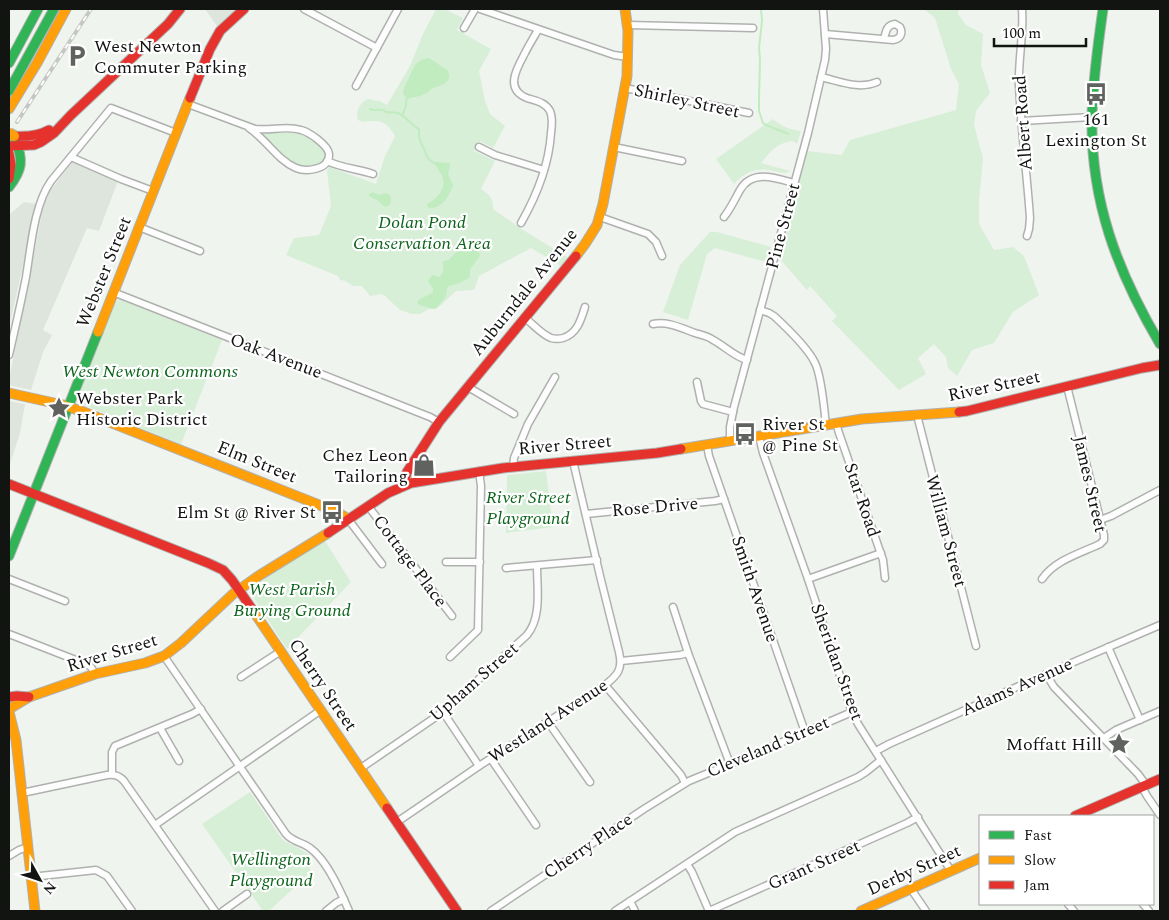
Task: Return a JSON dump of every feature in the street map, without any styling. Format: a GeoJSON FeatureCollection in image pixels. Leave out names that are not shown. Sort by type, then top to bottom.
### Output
{"type":"FeatureCollection","features":[{"type":"Feature","properties":{"kind":"main road"},"geometry":{"type":"LineString","coordinates":[[9,64],[38,9]]}},
{"type":"Feature","properties":{"kind":"main road"},"geometry":{"type":"LineString","coordinates":[[9,91],[54,9]]}},
{"type":"Feature","properties":{"kind":"main road"},"geometry":{"type":"LineString","coordinates":[[9,109],[38,63],[66,9]]}},
{"type":"Feature","properties":{"kind":"main road"},"geometry":{"type":"LineString","coordinates":[[9,187],[17,177],[21,156],[12,140],[40,135],[71,115],[168,24],[180,9]]}},
{"type":"Feature","properties":{"kind":"main road","name":"Webster Street"},"geometry":{"type":"LineString","coordinates":[[9,556],[215,38],[224,26],[244,9]]}},
{"type":"Feature","properties":{"kind":"main road","name":"Auburndale Avenue"},"geometry":{"type":"LineString","coordinates":[[407,484],[405,479],[407,472],[439,422],[562,274],[595,230],[600,217],[625,88],[628,57],[626,9]]}},
{"type":"Feature","properties":{"kind":"main road"},"geometry":{"type":"LineString","coordinates":[[1103,9],[1092,116],[1094,169],[1102,208],[1118,262],[1132,295],[1160,344]]}},
{"type":"Feature","properties":{"kind":"main road"},"geometry":{"type":"LineString","coordinates":[[9,153],[11,164],[9,179]]}},
{"type":"Feature","properties":{"kind":"main road","name":"River Street"},"geometry":{"type":"LineString","coordinates":[[9,710],[29,698],[95,674],[145,663],[164,656],[239,590],[268,569],[388,493],[407,484],[479,471],[650,454],[862,419],[971,410],[1160,365]]}},
{"type":"Feature","properties":{"kind":"main road","name":"Elm Street"},"geometry":{"type":"LineString","coordinates":[[9,393],[68,406],[337,512],[348,520]]}},
{"type":"Feature","properties":{"kind":"main road","name":"Cherry Street"},"geometry":{"type":"LineString","coordinates":[[9,484],[213,565],[228,574],[457,911]]}},
{"type":"Feature","properties":{"kind":"main road","name":"River Street"},"geometry":{"type":"LineString","coordinates":[[9,697],[29,698]]}},
{"type":"Feature","properties":{"kind":"main road"},"geometry":{"type":"LineString","coordinates":[[9,710],[15,735],[35,911]]}},
{"type":"Feature","properties":{"kind":"main road"},"geometry":{"type":"LineString","coordinates":[[1079,815],[1160,779]]}},
{"type":"Feature","properties":{"kind":"main road","name":"Derby Street"},"geometry":{"type":"LineString","coordinates":[[862,911],[979,858]]}},
{"type":"Feature","properties":{"kind":"street"},"geometry":{"type":"LineString","coordinates":[[304,9],[377,48]]}},
{"type":"Feature","properties":{"kind":"street"},"geometry":{"type":"LineString","coordinates":[[356,86],[398,9]]}},
{"type":"Feature","properties":{"kind":"street"},"geometry":{"type":"LineString","coordinates":[[464,28],[475,9]]}},
{"type":"Feature","properties":{"kind":"street"},"geometry":{"type":"LineString","coordinates":[[480,9],[614,55],[628,57]]}},
{"type":"Feature","properties":{"kind":"street","name":"Pine Street"},"geometry":{"type":"LineString","coordinates":[[730,441],[733,412],[821,77],[826,53],[823,9]]}},
{"type":"Feature","properties":{"kind":"street","name":"Albert Road"},"geometry":{"type":"LineString","coordinates":[[1022,9],[1019,78],[1030,218],[1027,236]]}},
{"type":"Feature","properties":{"kind":"street"},"geometry":{"type":"LineString","coordinates":[[628,24],[753,28]]}},
{"type":"Feature","properties":{"kind":"street"},"geometry":{"type":"LineString","coordinates":[[825,34],[893,40],[901,36],[902,31],[900,27],[894,24],[888,26],[884,39]]}},
{"type":"Feature","properties":{"kind":"street"},"geometry":{"type":"LineString","coordinates":[[521,223],[536,194],[551,140],[552,122],[549,109],[520,93],[515,87],[514,79],[517,68],[538,30]]}},
{"type":"Feature","properties":{"kind":"street"},"geometry":{"type":"LineString","coordinates":[[821,77],[860,86],[876,82]]}},
{"type":"Feature","properties":{"kind":"street","name":"Shirley Street"},"geometry":{"type":"LineString","coordinates":[[625,88],[749,113]]}},
{"type":"Feature","properties":{"kind":"street"},"geometry":{"type":"LineString","coordinates":[[188,104],[249,128],[261,130],[287,128],[304,131],[326,147],[329,153],[328,160],[323,166],[313,170],[296,168],[283,159],[249,128]]}},
{"type":"Feature","properties":{"kind":"street"},"geometry":{"type":"LineString","coordinates":[[9,355],[25,284],[40,201],[48,185],[111,108],[176,134]]}},
{"type":"Feature","properties":{"kind":"street"},"geometry":{"type":"LineString","coordinates":[[1021,121],[1092,116]]}},
{"type":"Feature","properties":{"kind":"street"},"geometry":{"type":"LineString","coordinates":[[614,147],[682,161]]}},
{"type":"Feature","properties":{"kind":"street"},"geometry":{"type":"LineString","coordinates":[[479,148],[544,170]]}},
{"type":"Feature","properties":{"kind":"street"},"geometry":{"type":"LineString","coordinates":[[71,157],[154,191]]}},
{"type":"Feature","properties":{"kind":"street"},"geometry":{"type":"LineString","coordinates":[[328,160],[343,167],[373,174]]}},
{"type":"Feature","properties":{"kind":"street"},"geometry":{"type":"LineString","coordinates":[[724,217],[743,186],[752,178],[768,176],[794,183]]}},
{"type":"Feature","properties":{"kind":"street"},"geometry":{"type":"LineString","coordinates":[[600,217],[648,234],[656,242],[662,256]]}},
{"type":"Feature","properties":{"kind":"street"},"geometry":{"type":"LineString","coordinates":[[139,227],[200,251]]}},
{"type":"Feature","properties":{"kind":"street","name":"Oak Avenue"},"geometry":{"type":"LineString","coordinates":[[113,292],[403,406],[439,422]]}},
{"type":"Feature","properties":{"kind":"street"},"geometry":{"type":"LineString","coordinates":[[525,318],[550,337],[561,338],[571,335],[576,330],[585,307]]}},
{"type":"Feature","properties":{"kind":"street","name":"Star Road"},"geometry":{"type":"LineString","coordinates":[[760,310],[774,316],[803,346],[813,360],[818,372],[831,424],[842,443],[881,553],[885,578]]}},
{"type":"Feature","properties":{"kind":"street"},"geometry":{"type":"LineString","coordinates":[[653,324],[669,324],[709,337],[735,355],[747,360]]}},
{"type":"Feature","properties":{"kind":"street"},"geometry":{"type":"LineString","coordinates":[[513,467],[514,458],[528,424],[555,377]]}},
{"type":"Feature","properties":{"kind":"street"},"geometry":{"type":"LineString","coordinates":[[697,382],[703,404],[733,412]]}},
{"type":"Feature","properties":{"kind":"street","name":"James Street"},"geometry":{"type":"LineString","coordinates":[[1042,578],[1057,564],[1102,543],[1104,538],[1067,386]]}},
{"type":"Feature","properties":{"kind":"street"},"geometry":{"type":"LineString","coordinates":[[468,387],[514,414]]}},
{"type":"Feature","properties":{"kind":"street","name":"William Street"},"geometry":{"type":"LineString","coordinates":[[917,415],[976,646]]}},
{"type":"Feature","properties":{"kind":"street","name":"Sheridan Street"},"geometry":{"type":"LineString","coordinates":[[759,436],[763,453],[808,579],[852,712],[951,871]]}},
{"type":"Feature","properties":{"kind":"street","name":"Smith Avenue"},"geometry":{"type":"LineString","coordinates":[[707,445],[709,456],[806,732]]}},
{"type":"Feature","properties":{"kind":"street","name":"Westland Avenue"},"geometry":{"type":"LineString","coordinates":[[397,822],[614,678],[621,666],[573,461]]}},
{"type":"Feature","properties":{"kind":"street"},"geometry":{"type":"LineString","coordinates":[[450,657],[478,630],[481,486],[479,471]]}},
{"type":"Feature","properties":{"kind":"street"},"geometry":{"type":"LineString","coordinates":[[1100,520],[1160,490]]}},
{"type":"Feature","properties":{"kind":"street","name":"Rose Drive"},"geometry":{"type":"LineString","coordinates":[[586,514],[724,499]]}},
{"type":"Feature","properties":{"kind":"street","name":"Cottage Place"},"geometry":{"type":"LineString","coordinates":[[368,506],[452,616]]}},
{"type":"Feature","properties":{"kind":"street"},"geometry":{"type":"LineString","coordinates":[[348,520],[382,564]]}},
{"type":"Feature","properties":{"kind":"street"},"geometry":{"type":"LineString","coordinates":[[808,579],[881,553]]}},
{"type":"Feature","properties":{"kind":"street"},"geometry":{"type":"LineString","coordinates":[[506,568],[597,560]]}},
{"type":"Feature","properties":{"kind":"street"},"geometry":{"type":"LineString","coordinates":[[446,562],[480,562]]}},
{"type":"Feature","properties":{"kind":"street","name":"Upham Street"},"geometry":{"type":"LineString","coordinates":[[360,768],[443,712],[525,637],[531,630],[537,615],[537,566]]}},
{"type":"Feature","properties":{"kind":"street"},"geometry":{"type":"LineString","coordinates":[[9,579],[65,601]]}},
{"type":"Feature","properties":{"kind":"street"},"geometry":{"type":"LineString","coordinates":[[673,607],[688,653],[730,764]]}},
{"type":"Feature","properties":{"kind":"street","name":"Adams Avenue"},"geometry":{"type":"LineString","coordinates":[[876,751],[1160,625]]}},
{"type":"Feature","properties":{"kind":"street"},"geometry":{"type":"LineString","coordinates":[[9,634],[86,664],[91,667],[95,674]]}},
{"type":"Feature","properties":{"kind":"street"},"geometry":{"type":"LineString","coordinates":[[1108,647],[1140,720]]}},
{"type":"Feature","properties":{"kind":"street"},"geometry":{"type":"LineString","coordinates":[[241,677],[281,651]]}},
{"type":"Feature","properties":{"kind":"street"},"geometry":{"type":"LineString","coordinates":[[621,661],[688,653]]}},
{"type":"Feature","properties":{"kind":"street"},"geometry":{"type":"LineString","coordinates":[[164,656],[288,836],[310,848],[319,856],[333,878],[349,911]]}},
{"type":"Feature","properties":{"kind":"street"},"geometry":{"type":"LineString","coordinates":[[1046,674],[1054,687],[1138,774],[1147,796],[1160,815]]}},
{"type":"Feature","properties":{"kind":"street"},"geometry":{"type":"LineString","coordinates":[[605,684],[685,783]]}},
{"type":"Feature","properties":{"kind":"street"},"geometry":{"type":"LineString","coordinates":[[112,774],[111,756],[115,746],[201,709]]}},
{"type":"Feature","properties":{"kind":"street"},"geometry":{"type":"LineString","coordinates":[[155,825],[321,710]]}},
{"type":"Feature","properties":{"kind":"street"},"geometry":{"type":"LineString","coordinates":[[1104,738],[1112,732],[1160,711]]}},
{"type":"Feature","properties":{"kind":"street"},"geometry":{"type":"LineString","coordinates":[[443,712],[480,766]]}},
{"type":"Feature","properties":{"kind":"street","name":"Cleveland Street"},"geometry":{"type":"LineString","coordinates":[[685,783],[852,712]]}},
{"type":"Feature","properties":{"kind":"street"},"geometry":{"type":"LineString","coordinates":[[548,722],[590,782]]}},
{"type":"Feature","properties":{"kind":"street"},"geometry":{"type":"LineString","coordinates":[[160,728],[179,761]]}},
{"type":"Feature","properties":{"kind":"street"},"geometry":{"type":"LineString","coordinates":[[491,759],[536,825]]}},
{"type":"Feature","properties":{"kind":"street"},"geometry":{"type":"LineString","coordinates":[[615,911],[735,832],[858,777],[881,760]]}},
{"type":"Feature","properties":{"kind":"street"},"geometry":{"type":"LineString","coordinates":[[22,793],[112,774],[118,776],[123,780],[214,911]]}},
{"type":"Feature","properties":{"kind":"street","name":"Cherry Place"},"geometry":{"type":"LineString","coordinates":[[491,911],[685,783]]}},
{"type":"Feature","properties":{"kind":"street","name":"Grant Street"},"geometry":{"type":"LineString","coordinates":[[709,911],[918,817]]}},
{"type":"Feature","properties":{"kind":"street"},"geometry":{"type":"LineString","coordinates":[[9,856],[28,847]]}},
{"type":"Feature","properties":{"kind":"street"},"geometry":{"type":"LineString","coordinates":[[686,864],[692,872],[709,911]]}},
{"type":"Feature","properties":{"kind":"street"},"geometry":{"type":"LineString","coordinates":[[31,877],[89,870],[102,872],[132,911]]}},
{"type":"Feature","properties":{"kind":"street"},"geometry":{"type":"LineString","coordinates":[[911,889],[926,911]]}},
{"type":"Feature","properties":{"kind":"street"},"geometry":{"type":"LineString","coordinates":[[223,911],[247,894]]}},
{"type":"Feature","properties":{"kind":"street"},"geometry":{"type":"LineString","coordinates":[[326,911],[344,899]]}},
{"type":"Feature","properties":{"kind":"street"},"geometry":{"type":"LineString","coordinates":[[630,901],[635,911]]}},
{"type":"Feature","properties":{"kind":"shaded area"},"geometry":{"type":"Polygon","coordinates":[[[205,9],[237,9],[217,26],[205,9]]]}},
{"type":"Feature","properties":{"kind":"shaded area"},"geometry":{"type":"Polygon","coordinates":[[[428,58],[448,70],[449,78],[442,85],[431,89],[421,96],[405,97],[404,88],[415,65],[421,60],[428,58]]]}},
{"type":"Feature","properties":{"kind":"shaded area"},"geometry":{"type":"Polygon","coordinates":[[[73,161],[119,178],[99,231],[87,228],[43,330],[52,335],[43,352],[31,390],[9,385],[43,208],[50,191],[73,161]]]}},
{"type":"Feature","properties":{"kind":"shaded area"},"geometry":{"type":"Polygon","coordinates":[[[435,162],[449,163],[448,174],[453,185],[444,202],[432,208],[428,207],[427,204],[439,195],[443,187],[443,178],[434,164],[435,162]]]}},
{"type":"Feature","properties":{"kind":"shaded area"},"geometry":{"type":"Polygon","coordinates":[[[373,192],[378,195],[389,194],[391,198],[390,205],[385,207],[369,196],[373,192]]]}},
{"type":"Feature","properties":{"kind":"shaded area"},"geometry":{"type":"Polygon","coordinates":[[[24,202],[37,204],[9,327],[9,215],[24,202]]]}},
{"type":"Feature","properties":{"kind":"shaded area"},"geometry":{"type":"Polygon","coordinates":[[[469,242],[475,243],[480,256],[470,269],[470,277],[460,283],[449,286],[446,296],[437,308],[419,305],[417,302],[419,300],[433,292],[428,281],[432,275],[439,277],[441,275],[443,261],[449,260],[469,242]]]}},
{"type":"Feature","properties":{"kind":"shaded area"},"geometry":{"type":"Polygon","coordinates":[[[9,401],[25,404],[20,433],[9,467],[9,401]]]}},
{"type":"Feature","properties":{"kind":"green space","name":"Dolan Pond Conservation Area"},"geometry":{"type":"Polygon","coordinates":[[[436,9],[444,9],[463,18],[457,30],[491,49],[479,71],[485,101],[490,114],[505,126],[493,148],[480,141],[474,151],[495,161],[481,189],[493,202],[493,209],[567,257],[561,266],[531,248],[479,276],[473,290],[456,291],[440,306],[421,298],[424,306],[434,309],[429,309],[420,314],[412,314],[400,310],[381,294],[370,296],[362,286],[353,286],[346,281],[340,280],[338,276],[286,255],[294,238],[319,235],[331,206],[327,170],[329,167],[376,184],[385,156],[395,136],[384,123],[358,120],[358,111],[363,102],[368,99],[378,100],[387,105],[410,66],[436,9]]]}},
{"type":"Feature","properties":{"kind":"green space"},"geometry":{"type":"Polygon","coordinates":[[[924,9],[959,9],[958,14],[966,25],[983,34],[981,65],[990,93],[976,111],[974,125],[983,158],[979,224],[994,250],[1013,247],[1024,256],[1039,295],[1013,312],[994,343],[972,350],[957,376],[948,368],[946,357],[934,344],[918,358],[926,374],[899,390],[832,321],[837,316],[810,286],[807,290],[779,258],[807,151],[842,155],[850,140],[956,110],[959,84],[951,69],[935,18],[924,9]]]}},
{"type":"Feature","properties":{"kind":"green space"},"geometry":{"type":"Polygon","coordinates":[[[773,119],[786,127],[801,131],[797,144],[793,141],[783,143],[771,151],[761,163],[790,171],[783,173],[768,170],[752,171],[734,184],[716,159],[773,119]]]}},
{"type":"Feature","properties":{"kind":"green space"},"geometry":{"type":"Polygon","coordinates":[[[292,132],[315,140],[324,149],[324,161],[315,166],[306,167],[297,164],[289,160],[260,133],[292,132]]]}},
{"type":"Feature","properties":{"kind":"green space"},"geometry":{"type":"Polygon","coordinates":[[[710,232],[717,232],[771,247],[766,262],[715,248],[707,254],[688,320],[663,312],[680,265],[710,232]]]}},
{"type":"Feature","properties":{"kind":"green space","name":"West Newton Commons"},"geometry":{"type":"Polygon","coordinates":[[[118,300],[222,340],[181,444],[79,402],[79,394],[115,303],[118,300]]]}},
{"type":"Feature","properties":{"kind":"green space","name":"River Street Playground"},"geometry":{"type":"Polygon","coordinates":[[[546,471],[553,527],[506,533],[507,475],[546,471]]]}},
{"type":"Feature","properties":{"kind":"green space","name":"West Parish Burying Ground"},"geometry":{"type":"Polygon","coordinates":[[[325,541],[351,582],[287,649],[251,592],[253,588],[271,574],[325,541]]]}},
{"type":"Feature","properties":{"kind":"green space","name":"Wellington Playground"},"geometry":{"type":"Polygon","coordinates":[[[250,792],[282,839],[311,856],[310,873],[269,911],[263,911],[202,824],[250,792]]]}},
{"type":"Feature","properties":{"kind":"waterway"},"geometry":{"type":"LineString","coordinates":[[761,9],[759,111],[763,123],[788,134]]}},
{"type":"Feature","properties":{"kind":"waterway"},"geometry":{"type":"LineString","coordinates":[[403,114],[408,98]]}},
{"type":"Feature","properties":{"kind":"waterway"},"geometry":{"type":"LineString","coordinates":[[370,109],[398,113],[419,129],[420,139],[426,155],[434,163]]}},
{"type":"Feature","properties":{"kind":"railway"},"geometry":{"type":"LineString","coordinates":[[17,122],[91,9]]}},
{"type":"Feature","properties":{"kind":"traffic: fast"},"geometry":{"type":"LineString","coordinates":[[9,63],[38,9]]}},
{"type":"Feature","properties":{"kind":"traffic: fast"},"geometry":{"type":"LineString","coordinates":[[9,91],[54,9]]}},
{"type":"Feature","properties":{"kind":"traffic: fast"},"geometry":{"type":"LineString","coordinates":[[1103,9],[1092,115],[1093,146],[1101,206],[1119,262],[1160,344]]}},
{"type":"Feature","properties":{"kind":"traffic: fast"},"geometry":{"type":"LineString","coordinates":[[9,187],[17,175],[20,165],[20,153],[15,140]]}},
{"type":"Feature","properties":{"kind":"traffic: fast"},"geometry":{"type":"LineString","coordinates":[[9,556],[98,332]]}},
{"type":"Feature","properties":{"kind":"traffic: slow"},"geometry":{"type":"LineString","coordinates":[[9,109],[37,63],[66,9]]}},
{"type":"Feature","properties":{"kind":"traffic: slow"},"geometry":{"type":"LineString","coordinates":[[576,256],[597,225],[603,204],[627,76],[628,31],[625,9]]}},
{"type":"Feature","properties":{"kind":"traffic: slow"},"geometry":{"type":"LineString","coordinates":[[98,332],[190,98]]}},
{"type":"Feature","properties":{"kind":"traffic: slow"},"geometry":{"type":"LineString","coordinates":[[9,133],[14,136]]}},
{"type":"Feature","properties":{"kind":"traffic: slow"},"geometry":{"type":"LineString","coordinates":[[9,393],[63,405],[84,412],[337,512],[348,519]]}},
{"type":"Feature","properties":{"kind":"traffic: slow"},"geometry":{"type":"LineString","coordinates":[[681,449],[862,419],[959,412]]}},
{"type":"Feature","properties":{"kind":"traffic: slow"},"geometry":{"type":"LineString","coordinates":[[9,709],[29,697],[95,674],[145,663],[164,656],[181,643],[233,594],[328,533]]}},
{"type":"Feature","properties":{"kind":"traffic: slow"},"geometry":{"type":"LineString","coordinates":[[254,612],[387,808]]}},
{"type":"Feature","properties":{"kind":"traffic: slow"},"geometry":{"type":"LineString","coordinates":[[9,712],[16,740],[35,911]]}},
{"type":"Feature","properties":{"kind":"traffic: slow"},"geometry":{"type":"LineString","coordinates":[[861,911],[979,858]]}},
{"type":"Feature","properties":{"kind":"traffic: jam"},"geometry":{"type":"LineString","coordinates":[[9,146],[34,145],[54,133],[168,24],[180,9]]}},
{"type":"Feature","properties":{"kind":"traffic: jam"},"geometry":{"type":"LineString","coordinates":[[190,98],[210,49],[220,31],[244,9]]}},
{"type":"Feature","properties":{"kind":"traffic: jam"},"geometry":{"type":"LineString","coordinates":[[14,136],[32,136],[49,130]]}},
{"type":"Feature","properties":{"kind":"traffic: jam"},"geometry":{"type":"LineString","coordinates":[[9,153],[11,164],[9,179]]}},
{"type":"Feature","properties":{"kind":"traffic: jam"},"geometry":{"type":"LineString","coordinates":[[407,484],[405,479],[407,472],[439,422],[576,256]]}},
{"type":"Feature","properties":{"kind":"traffic: jam"},"geometry":{"type":"LineString","coordinates":[[959,412],[1160,365]]}},
{"type":"Feature","properties":{"kind":"traffic: jam"},"geometry":{"type":"LineString","coordinates":[[328,533],[388,493],[411,483],[503,468],[681,449]]}},
{"type":"Feature","properties":{"kind":"traffic: jam"},"geometry":{"type":"LineString","coordinates":[[9,484],[223,570],[254,612]]}},
{"type":"Feature","properties":{"kind":"traffic: jam"},"geometry":{"type":"LineString","coordinates":[[9,697],[29,697]]}},
{"type":"Feature","properties":{"kind":"traffic: jam"},"geometry":{"type":"LineString","coordinates":[[1077,815],[1160,779]]}},
{"type":"Feature","properties":{"kind":"traffic: jam"},"geometry":{"type":"LineString","coordinates":[[387,808],[457,911]]}},
{"type":"Feature","properties":{"kind":"place","name":"West Newton Commuter Parking"},"geometry":{"type":"Point","coordinates":[77,56]}},
{"type":"Feature","properties":{"kind":"place","name":"161 Lexington St"},"geometry":{"type":"Point","coordinates":[1096,94]}},
{"type":"Feature","properties":{"kind":"place","name":"Webster Park Historic District"},"geometry":{"type":"Point","coordinates":[59,408]}},
{"type":"Feature","properties":{"kind":"place","name":"River St @ Pine St"},"geometry":{"type":"Point","coordinates":[745,434]}},
{"type":"Feature","properties":{"kind":"place","name":"Chez Leon Tailoring"},"geometry":{"type":"Point","coordinates":[424,465]}},
{"type":"Feature","properties":{"kind":"place","name":"Elm St @ River St"},"geometry":{"type":"Point","coordinates":[332,512]}},
{"type":"Feature","properties":{"kind":"place","name":"Moffatt Hill"},"geometry":{"type":"Point","coordinates":[1119,744]}}]}
